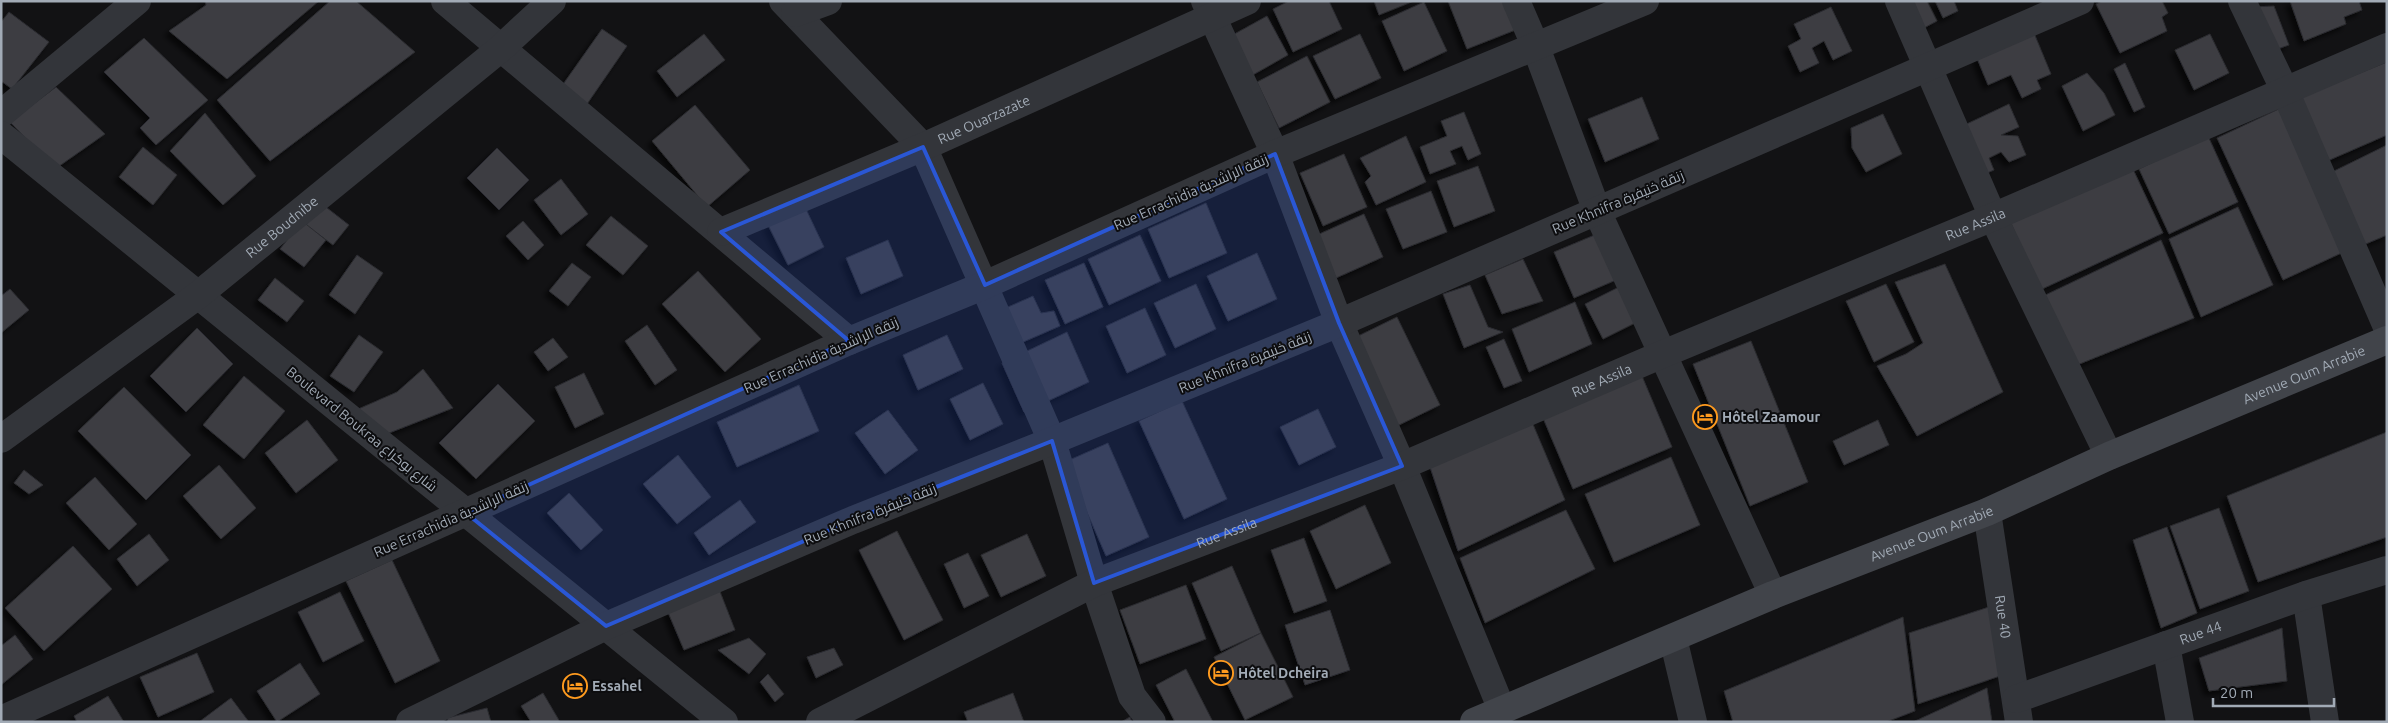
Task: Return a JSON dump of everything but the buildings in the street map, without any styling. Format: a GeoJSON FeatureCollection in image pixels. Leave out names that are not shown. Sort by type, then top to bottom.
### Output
{"type":"FeatureCollection","features":[{"type":"Feature","properties":{"kind":"street"},"geometry":{"type":"LineString","coordinates":[[1,114],[137,1]]}},
{"type":"Feature","properties":{"kind":"street"},"geometry":{"type":"LineString","coordinates":[[445,1],[849,341]]}},
{"type":"Feature","properties":{"kind":"street","name":"Rue Boudnibe"},"geometry":{"type":"LineString","coordinates":[[1,439],[197,296],[500,49],[552,1]]}},
{"type":"Feature","properties":{"kind":"street"},"geometry":{"type":"LineString","coordinates":[[789,7],[828,1]]}},
{"type":"Feature","properties":{"kind":"street","name":"Rue Ouarzazate"},"geometry":{"type":"LineString","coordinates":[[720,232],[923,147],[1209,9],[1247,1]]}},
{"type":"Feature","properties":{"kind":"street"},"geometry":{"type":"LineString","coordinates":[[1516,1],[1535,45],[1597,211],[1773,595]]}},
{"type":"Feature","properties":{"kind":"street","name":"Rue Errachidia زنقة الراشدية"},"geometry":{"type":"LineString","coordinates":[[5,717],[849,341],[985,285],[1275,154],[1645,1]]}},
{"type":"Feature","properties":{"kind":"street"},"geometry":{"type":"LineString","coordinates":[[1899,1],[1993,217],[2109,456]]}},
{"type":"Feature","properties":{"kind":"street","name":"Rue Khnifra زنقة خنيفرة"},"geometry":{"type":"LineString","coordinates":[[410,722],[606,626],[853,520],[1052,442],[1339,323],[2080,1]]}},
{"type":"Feature","properties":{"kind":"street"},"geometry":{"type":"LineString","coordinates":[[2242,1],[2285,91],[2387,327]]}},
{"type":"Feature","properties":{"kind":"street"},"geometry":{"type":"LineString","coordinates":[[789,7],[923,147],[985,285],[1052,442],[1094,583],[1132,696],[1152,722]]}},
{"type":"Feature","properties":{"kind":"street"},"geometry":{"type":"LineString","coordinates":[[1209,9],[1275,154],[1339,323],[1402,466],[1502,710]]}},
{"type":"Feature","properties":{"kind":"street","name":"Rue Assila"},"geometry":{"type":"LineString","coordinates":[[820,722],[1094,583],[1402,466],[1663,354],[1993,217],[2387,46]]}},
{"type":"Feature","properties":{"kind":"street","name":"Boulevard Boukraa شارع بوكراع"},"geometry":{"type":"LineString","coordinates":[[1,135],[724,722]]}},
{"type":"Feature","properties":{"kind":"street","name":"Avenue Oum Arrabie"},"geometry":{"type":"LineString","coordinates":[[1474,722],[1773,595],[1987,512],[2109,456],[2387,340]]}},
{"type":"Feature","properties":{"kind":"street","name":"Rue 40"},"geometry":{"type":"LineString","coordinates":[[1987,512],[2018,710]]}},
{"type":"Feature","properties":{"kind":"street","name":"Rue 44"},"geometry":{"type":"LineString","coordinates":[[2018,710],[2166,645],[2306,595],[2387,570]]}},
{"type":"Feature","properties":{"kind":"street"},"geometry":{"type":"LineString","coordinates":[[2306,595],[2325,722]]}},
{"type":"Feature","properties":{"kind":"street"},"geometry":{"type":"LineString","coordinates":[[1673,638],[1693,722]]}},
{"type":"Feature","properties":{"kind":"street"},"geometry":{"type":"LineString","coordinates":[[2166,645],[2180,722]]}},
{"type":"Feature","properties":{"kind":"highlighted area"},"geometry":{"type":"Polygon","coordinates":[[[923,147],[985,285],[1275,154],[1339,323],[1402,466],[1094,583],[1052,441],[853,520],[606,626],[466,513],[849,341],[721,232],[923,147]]]}},
{"type":"Feature","properties":{"kind":"place","name":"Hôtel Zaamour"},"geometry":{"type":"Point","coordinates":[1705,417]}},
{"type":"Feature","properties":{"kind":"place","name":"Hôtel Dcheira"},"geometry":{"type":"Point","coordinates":[1221,673]}},
{"type":"Feature","properties":{"kind":"place","name":"Essahel"},"geometry":{"type":"Point","coordinates":[575,686]}}]}
